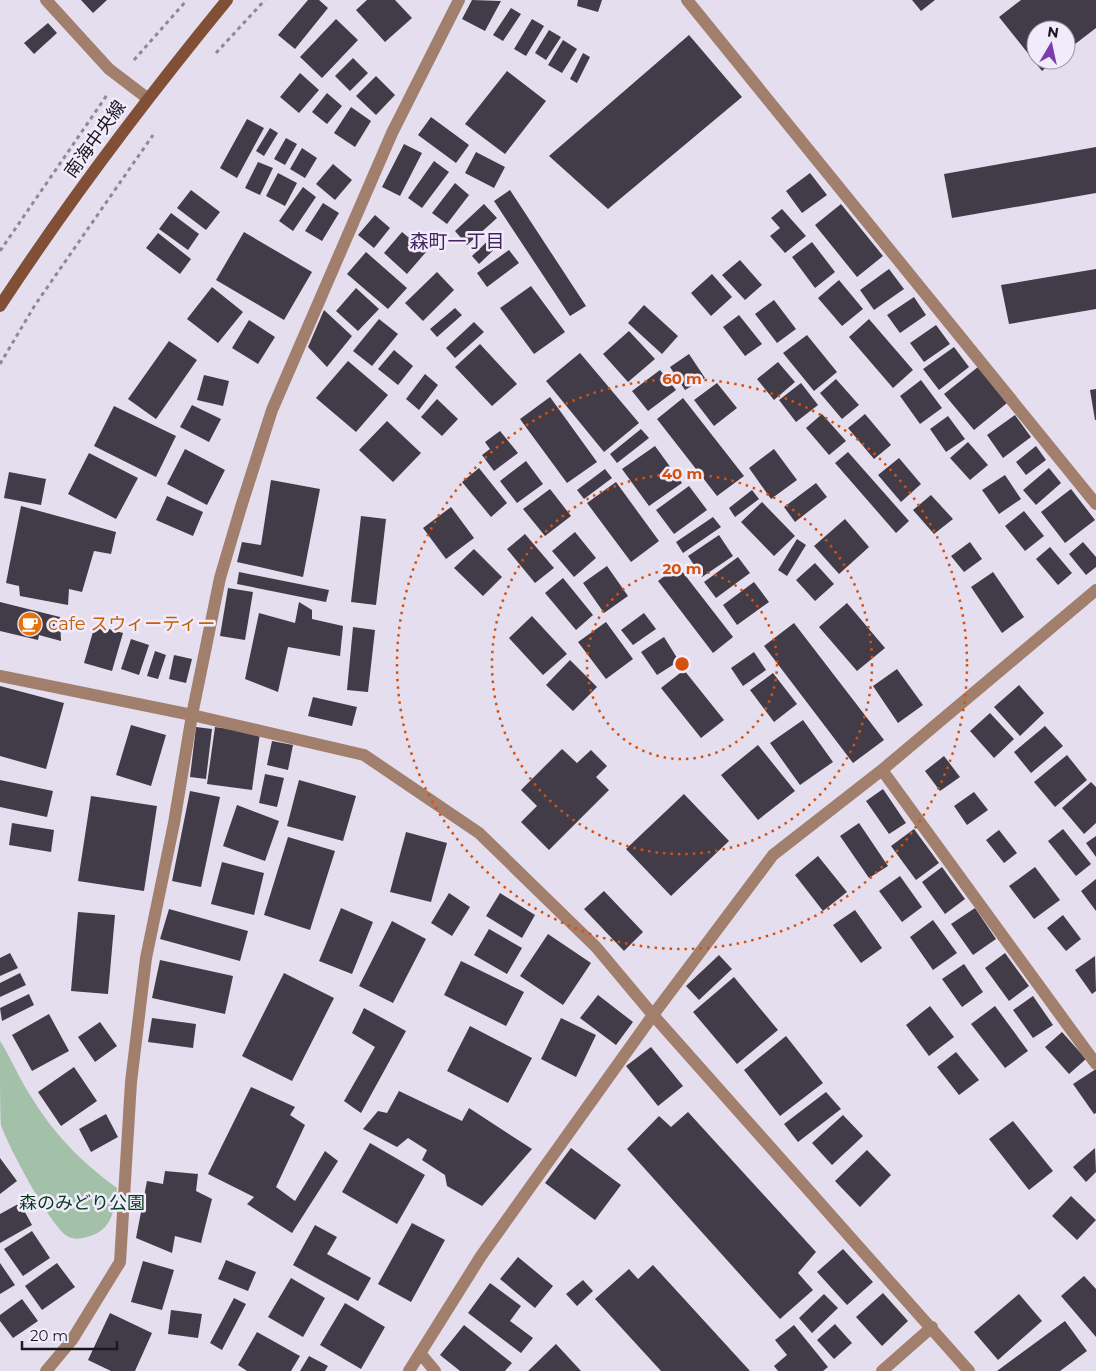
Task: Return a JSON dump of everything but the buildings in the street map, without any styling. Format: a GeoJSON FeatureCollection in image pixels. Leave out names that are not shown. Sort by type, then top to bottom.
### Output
{"type":"FeatureCollection","features":[{"type":"Feature","properties":{"kind":"street"},"geometry":{"type":"LineString","coordinates":[[46,0],[81,41],[120,77],[147,98]]}},
{"type":"Feature","properties":{"kind":"street","name":"南海中央線"},"geometry":{"type":"LineString","coordinates":[[0,306],[50,230],[147,98],[227,0]]}},
{"type":"Feature","properties":{"kind":"street"},"geometry":{"type":"LineString","coordinates":[[46,1371],[72,1340],[120,1262],[131,1082],[146,958],[174,823],[192,715],[220,578],[272,410],[392,133],[459,0]]}},
{"type":"Feature","properties":{"kind":"street"},"geometry":{"type":"LineString","coordinates":[[687,0],[1096,504]]}},
{"type":"Feature","properties":{"kind":"street"},"geometry":{"type":"LineString","coordinates":[[409,1371],[481,1256],[653,1015],[773,855],[882,770],[1096,590]]}},
{"type":"Feature","properties":{"kind":"street"},"geometry":{"type":"LineString","coordinates":[[0,676],[192,715],[364,755],[479,833],[596,947],[653,1015],[932,1327],[969,1371]]}},
{"type":"Feature","properties":{"kind":"street"},"geometry":{"type":"LineString","coordinates":[[882,770],[1096,1064]]}},
{"type":"Feature","properties":{"kind":"street"},"geometry":{"type":"LineString","coordinates":[[882,1371],[932,1327]]}},
{"type":"Feature","properties":{"kind":"street"},"geometry":{"type":"LineString","coordinates":[[420,1353],[435,1371]]}},
{"type":"Feature","properties":{"kind":"path"},"geometry":{"type":"LineString","coordinates":[[0,251],[120,77],[187,0]]}},
{"type":"Feature","properties":{"kind":"path"},"geometry":{"type":"LineString","coordinates":[[213,56],[265,0]]}},
{"type":"Feature","properties":{"kind":"path"},"geometry":{"type":"LineString","coordinates":[[0,364],[35,305],[153,134]]}},
{"type":"Feature","properties":{"kind":"green space","name":"森のみどり公園"},"geometry":{"type":"Polygon","coordinates":[[[0,1041],[26,1088],[48,1122],[91,1168],[117,1188],[112,1216],[100,1232],[80,1238],[67,1236],[50,1217],[20,1166],[1,1125],[0,1041]]]}},
{"type":"Feature","properties":{"kind":"place","name":"cafe スウィーティー"},"geometry":{"type":"Point","coordinates":[30,624]}},
{"type":"Feature","properties":{"kind":"district","name":"森町一丁目"},"geometry":{"type":"Point","coordinates":[457,241]}}]}
